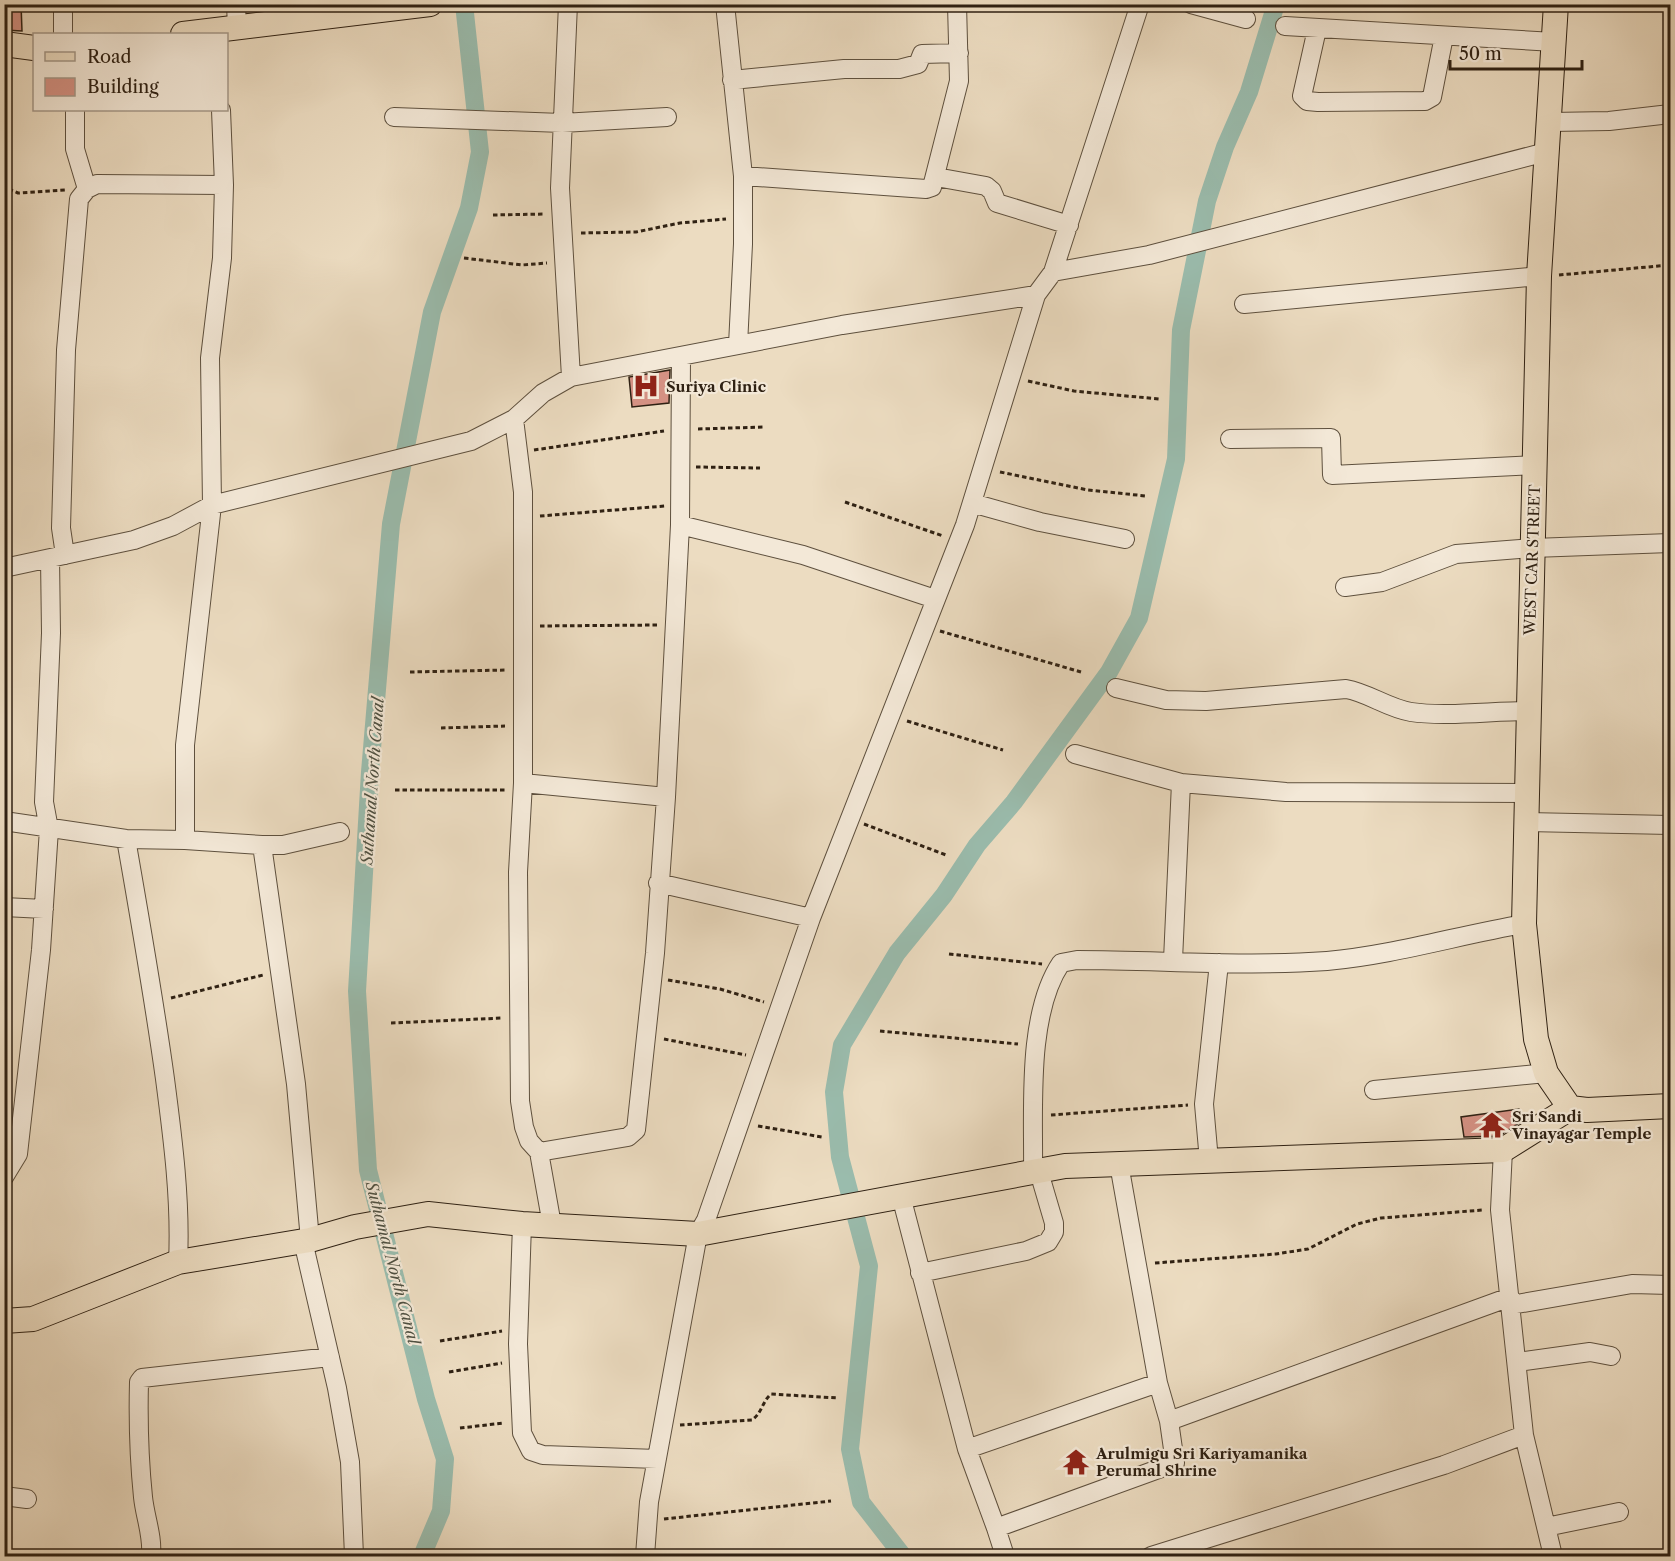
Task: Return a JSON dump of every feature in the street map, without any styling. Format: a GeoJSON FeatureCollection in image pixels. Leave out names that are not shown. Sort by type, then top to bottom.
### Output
{"type":"FeatureCollection","features":[{"type":"Feature","properties":{"kind":"main road","name":"WEST CAR STREET"},"geometry":{"type":"LineString","coordinates":[[1556,4],[1551,122],[1546,152],[1539,276],[1527,711],[1528,793],[1524,924],[1536,1039],[1546,1073],[1570,1108]]}},
{"type":"Feature","properties":{"kind":"main road"},"geometry":{"type":"LineString","coordinates":[[187,33],[227,24],[430,5]]}},
{"type":"Feature","properties":{"kind":"main road"},"geometry":{"type":"LineString","coordinates":[[4,44],[33,48]]}},
{"type":"Feature","properties":{"kind":"main road"},"geometry":{"type":"LineString","coordinates":[[4,1321],[33,1319],[178,1262],[306,1241],[356,1227],[428,1214],[522,1224],[698,1234],[1065,1166],[1503,1150],[1570,1108],[1587,1110],[1671,1106]]}},
{"type":"Feature","properties":{"kind":"street"},"geometry":{"type":"LineString","coordinates":[[63,4],[63,33]]}},
{"type":"Feature","properties":{"kind":"street"},"geometry":{"type":"LineString","coordinates":[[568,4],[562,123],[562,234],[571,376]]}},
{"type":"Feature","properties":{"kind":"street"},"geometry":{"type":"LineString","coordinates":[[725,4],[743,176],[738,345]]}},
{"type":"Feature","properties":{"kind":"street"},"geometry":{"type":"LineString","coordinates":[[743,176],[926,189],[932,187],[959,81],[957,4]]}},
{"type":"Feature","properties":{"kind":"street"},"geometry":{"type":"LineString","coordinates":[[645,1557],[647,1520],[657,1459],[698,1234],[706,1220],[811,918],[972,503],[1036,295],[1053,272],[1140,4]]}},
{"type":"Feature","properties":{"kind":"street"},"geometry":{"type":"LineString","coordinates":[[1191,4],[1245,19]]}},
{"type":"Feature","properties":{"kind":"street"},"geometry":{"type":"LineString","coordinates":[[1285,26],[1554,42]]}},
{"type":"Feature","properties":{"kind":"street"},"geometry":{"type":"LineString","coordinates":[[1317,29],[1302,96],[1307,101],[1318,102],[1425,101],[1432,97],[1444,36]]}},
{"type":"Feature","properties":{"kind":"street"},"geometry":{"type":"LineString","coordinates":[[732,80],[844,69],[899,69],[918,64],[922,54],[959,53]]}},
{"type":"Feature","properties":{"kind":"street"},"geometry":{"type":"LineString","coordinates":[[75,111],[75,149],[87,189]]}},
{"type":"Feature","properties":{"kind":"street"},"geometry":{"type":"LineString","coordinates":[[185,840],[185,745],[212,505],[210,358],[222,258],[224,185],[221,111]]}},
{"type":"Feature","properties":{"kind":"street"},"geometry":{"type":"LineString","coordinates":[[1551,122],[1609,121],[1671,114]]}},
{"type":"Feature","properties":{"kind":"street"},"geometry":{"type":"LineString","coordinates":[[394,117],[562,123],[667,117]]}},
{"type":"Feature","properties":{"kind":"street"},"geometry":{"type":"LineString","coordinates":[[1053,272],[1182,247],[1546,152]]}},
{"type":"Feature","properties":{"kind":"street"},"geometry":{"type":"LineString","coordinates":[[936,177],[986,186],[992,191],[997,203],[1069,225]]}},
{"type":"Feature","properties":{"kind":"street"},"geometry":{"type":"LineString","coordinates":[[4,1177],[18,1154],[44,909],[49,829],[44,802],[46,694],[61,528],[66,350],[77,208],[79,199],[87,189],[108,183],[224,185]]}},
{"type":"Feature","properties":{"kind":"street"},"geometry":{"type":"LineString","coordinates":[[1244,304],[1539,276]]}},
{"type":"Feature","properties":{"kind":"street"},"geometry":{"type":"LineString","coordinates":[[4,568],[134,540],[173,526],[212,505],[370,464],[471,441],[514,419],[543,393],[571,376],[842,325],[1036,295]]}},
{"type":"Feature","properties":{"kind":"street"},"geometry":{"type":"LineString","coordinates":[[539,1152],[628,1137],[636,1130],[644,1036],[652,977],[666,797],[680,525],[681,357]]}},
{"type":"Feature","properties":{"kind":"street"},"geometry":{"type":"LineString","coordinates":[[514,419],[523,518],[523,786],[519,872],[520,1101],[524,1127],[529,1141],[539,1152],[552,1225]]}},
{"type":"Feature","properties":{"kind":"street"},"geometry":{"type":"LineString","coordinates":[[1230,439],[1331,438],[1332,475],[1535,465]]}},
{"type":"Feature","properties":{"kind":"street"},"geometry":{"type":"LineString","coordinates":[[972,503],[1041,522],[1125,539]]}},
{"type":"Feature","properties":{"kind":"street"},"geometry":{"type":"LineString","coordinates":[[680,525],[803,555],[935,599]]}},
{"type":"Feature","properties":{"kind":"street"},"geometry":{"type":"LineString","coordinates":[[1345,587],[1382,582],[1456,554],[1533,548],[1671,543]]}},
{"type":"Feature","properties":{"kind":"street"},"geometry":{"type":"LineString","coordinates":[[1116,688],[1166,700],[1206,701],[1346,689],[1387,707],[1413,712],[1527,711]]}},
{"type":"Feature","properties":{"kind":"street"},"geometry":{"type":"LineString","coordinates":[[1075,754],[1181,783],[1286,792],[1528,793]]}},
{"type":"Feature","properties":{"kind":"street"},"geometry":{"type":"LineString","coordinates":[[1173,960],[1181,783]]}},
{"type":"Feature","properties":{"kind":"street"},"geometry":{"type":"LineString","coordinates":[[523,786],[666,797]]}},
{"type":"Feature","properties":{"kind":"street"},"geometry":{"type":"LineString","coordinates":[[4,821],[126,839],[262,845],[283,845],[340,832]]}},
{"type":"Feature","properties":{"kind":"street"},"geometry":{"type":"LineString","coordinates":[[1527,822],[1671,825]]}},
{"type":"Feature","properties":{"kind":"street"},"geometry":{"type":"LineString","coordinates":[[126,839],[154,1002],[170,1121],[179,1235],[178,1262]]}},
{"type":"Feature","properties":{"kind":"street"},"geometry":{"type":"LineString","coordinates":[[262,845],[278,971],[296,1084],[306,1241],[350,1462],[354,1557]]}},
{"type":"Feature","properties":{"kind":"street"},"geometry":{"type":"LineString","coordinates":[[658,883],[811,918]]}},
{"type":"Feature","properties":{"kind":"street"},"geometry":{"type":"LineString","coordinates":[[4,907],[44,909]]}},
{"type":"Feature","properties":{"kind":"street"},"geometry":{"type":"LineString","coordinates":[[920,1273],[1026,1251],[1048,1242],[1054,1232],[1054,1223],[1036,1172],[1035,1045],[1051,978],[1061,963],[1077,960],[1173,960],[1219,963],[1317,961],[1384,954],[1459,935],[1524,924]]}},
{"type":"Feature","properties":{"kind":"street"},"geometry":{"type":"LineString","coordinates":[[1209,1161],[1204,1104],[1219,963]]}},
{"type":"Feature","properties":{"kind":"street"},"geometry":{"type":"LineString","coordinates":[[1374,1090],[1546,1073]]}},
{"type":"Feature","properties":{"kind":"street"},"geometry":{"type":"LineString","coordinates":[[1503,1150],[1500,1210],[1524,1435],[1554,1557]]}},
{"type":"Feature","properties":{"kind":"street"},"geometry":{"type":"LineString","coordinates":[[996,1528],[1175,1463],[1169,1421],[1158,1383],[1119,1164]]}},
{"type":"Feature","properties":{"kind":"street"},"geometry":{"type":"LineString","coordinates":[[901,1196],[967,1449],[1005,1557]]}},
{"type":"Feature","properties":{"kind":"street"},"geometry":{"type":"LineString","coordinates":[[522,1224],[519,1329],[521,1422],[522,1433],[531,1451],[543,1455],[657,1459]]}},
{"type":"Feature","properties":{"kind":"street"},"geometry":{"type":"LineString","coordinates":[[1169,1421],[1511,1301],[1632,1284],[1671,1285]]}},
{"type":"Feature","properties":{"kind":"street"},"geometry":{"type":"LineString","coordinates":[[1517,1362],[1590,1352],[1611,1356]]}},
{"type":"Feature","properties":{"kind":"street"},"geometry":{"type":"LineString","coordinates":[[151,1557],[152,1545],[144,1508],[138,1436],[139,1382],[142,1378],[330,1358]]}},
{"type":"Feature","properties":{"kind":"street"},"geometry":{"type":"LineString","coordinates":[[967,1449],[1158,1383]]}},
{"type":"Feature","properties":{"kind":"street"},"geometry":{"type":"LineString","coordinates":[[1151,1557],[1444,1465],[1524,1435]]}},
{"type":"Feature","properties":{"kind":"street"},"geometry":{"type":"LineString","coordinates":[[4,1496],[27,1499]]}},
{"type":"Feature","properties":{"kind":"street"},"geometry":{"type":"LineString","coordinates":[[1546,1527],[1619,1512]]}},
{"type":"Feature","properties":{"kind":"path"},"geometry":{"type":"LineString","coordinates":[[4,166],[11,190],[18,193],[87,189]]}},
{"type":"Feature","properties":{"kind":"path"},"geometry":{"type":"LineString","coordinates":[[493,215],[562,214]]}},
{"type":"Feature","properties":{"kind":"path"},"geometry":{"type":"LineString","coordinates":[[562,234],[636,232],[680,223],[743,218]]}},
{"type":"Feature","properties":{"kind":"path"},"geometry":{"type":"LineString","coordinates":[[464,258],[522,265],[564,262]]}},
{"type":"Feature","properties":{"kind":"path"},"geometry":{"type":"LineString","coordinates":[[1539,276],[1629,271],[1671,265]]}},
{"type":"Feature","properties":{"kind":"path"},"geometry":{"type":"LineString","coordinates":[[1011,377],[1074,391],[1159,399]]}},
{"type":"Feature","properties":{"kind":"path"},"geometry":{"type":"LineString","coordinates":[[518,453],[679,430],[764,427]]}},
{"type":"Feature","properties":{"kind":"path"},"geometry":{"type":"LineString","coordinates":[[679,467],[760,468]]}},
{"type":"Feature","properties":{"kind":"path"},"geometry":{"type":"LineString","coordinates":[[983,469],[1088,490],[1146,496]]}},
{"type":"Feature","properties":{"kind":"path"},"geometry":{"type":"LineString","coordinates":[[845,502],[958,541]]}},
{"type":"Feature","properties":{"kind":"path"},"geometry":{"type":"LineString","coordinates":[[523,518],[680,505]]}},
{"type":"Feature","properties":{"kind":"path"},"geometry":{"type":"LineString","coordinates":[[523,627],[674,625]]}},
{"type":"Feature","properties":{"kind":"path"},"geometry":{"type":"LineString","coordinates":[[924,627],[1081,672]]}},
{"type":"Feature","properties":{"kind":"path"},"geometry":{"type":"LineString","coordinates":[[410,672],[523,670]]}},
{"type":"Feature","properties":{"kind":"path"},"geometry":{"type":"LineString","coordinates":[[888,716],[1003,750]]}},
{"type":"Feature","properties":{"kind":"path"},"geometry":{"type":"LineString","coordinates":[[441,728],[522,725]]}},
{"type":"Feature","properties":{"kind":"path"},"geometry":{"type":"LineString","coordinates":[[395,790],[523,786]]}},
{"type":"Feature","properties":{"kind":"path"},"geometry":{"type":"LineString","coordinates":[[849,819],[946,855]]}},
{"type":"Feature","properties":{"kind":"path"},"geometry":{"type":"LineString","coordinates":[[950,954],[1031,964],[1061,963]]}},
{"type":"Feature","properties":{"kind":"path"},"geometry":{"type":"LineString","coordinates":[[154,1002],[278,971]]}},
{"type":"Feature","properties":{"kind":"path"},"geometry":{"type":"LineString","coordinates":[[652,977],[720,989],[779,1007]]}},
{"type":"Feature","properties":{"kind":"path"},"geometry":{"type":"LineString","coordinates":[[391,1023],[519,1017]]}},
{"type":"Feature","properties":{"kind":"path"},"geometry":{"type":"LineString","coordinates":[[880,1031],[1035,1045]]}},
{"type":"Feature","properties":{"kind":"path"},"geometry":{"type":"LineString","coordinates":[[644,1036],[761,1058]]}},
{"type":"Feature","properties":{"kind":"path"},"geometry":{"type":"LineString","coordinates":[[1034,1116],[1204,1104]]}},
{"type":"Feature","properties":{"kind":"path"},"geometry":{"type":"LineString","coordinates":[[738,1123],[822,1137]]}},
{"type":"Feature","properties":{"kind":"path"},"geometry":{"type":"LineString","coordinates":[[1136,1265],[1276,1254],[1308,1249],[1357,1224],[1382,1218],[1465,1210],[1500,1210]]}},
{"type":"Feature","properties":{"kind":"path"},"geometry":{"type":"LineString","coordinates":[[440,1341],[519,1329]]}},
{"type":"Feature","properties":{"kind":"path"},"geometry":{"type":"LineString","coordinates":[[449,1372],[519,1360]]}},
{"type":"Feature","properties":{"kind":"path"},"geometry":{"type":"LineString","coordinates":[[663,1426],[752,1420],[759,1415],[763,1403],[771,1394],[838,1398]]}},
{"type":"Feature","properties":{"kind":"path"},"geometry":{"type":"LineString","coordinates":[[460,1428],[521,1422]]}},
{"type":"Feature","properties":{"kind":"path"},"geometry":{"type":"LineString","coordinates":[[647,1520],[831,1501]]}},
{"type":"Feature","properties":{"kind":"path"},"geometry":{"type":"LineString","coordinates":[[864,1557],[873,1553]]}},
{"type":"Feature","properties":{"kind":"building"},"geometry":{"type":"Polygon","coordinates":[[[4,4],[21,4],[22,31],[4,30],[4,4]]]}},
{"type":"Feature","properties":{"kind":"building"},"geometry":{"type":"Polygon","coordinates":[[[670,370],[669,403],[632,407],[629,377],[670,370]]]}},
{"type":"Feature","properties":{"kind":"building","name":"Sri Sandi Vinayagar Temple"},"geometry":{"type":"Polygon","coordinates":[[[1519,1109],[1521,1122],[1499,1136],[1464,1137],[1461,1117],[1519,1109]]]}},
{"type":"Feature","properties":{"kind":"waterway","name":"Suthamal North Canal"},"geometry":{"type":"LineString","coordinates":[[422,1556],[441,1511],[445,1459],[426,1399],[368,1170],[357,991],[370,772],[391,524],[432,312],[469,208],[480,152],[464,4]]}},
{"type":"Feature","properties":{"kind":"waterway"},"geometry":{"type":"LineString","coordinates":[[903,1556],[861,1502],[850,1449],[869,1266],[840,1157],[834,1092],[842,1045],[897,953],[944,895],[977,845],[1014,802],[1109,672],[1139,618],[1176,459],[1181,330],[1207,201],[1225,147],[1249,92],[1276,4]]}},
{"type":"Feature","properties":{"kind":"place","name":"Suriya Clinic"},"geometry":{"type":"Point","coordinates":[646,386]}},
{"type":"Feature","properties":{"kind":"place","name":"Sri Sandi Vinayagar Temple"},"geometry":{"type":"Point","coordinates":[1492,1125]}},
{"type":"Feature","properties":{"kind":"place","name":"Arulmigu Sri Kariyamanika Perumal Shrine"},"geometry":{"type":"Point","coordinates":[1076,1462]}}]}
